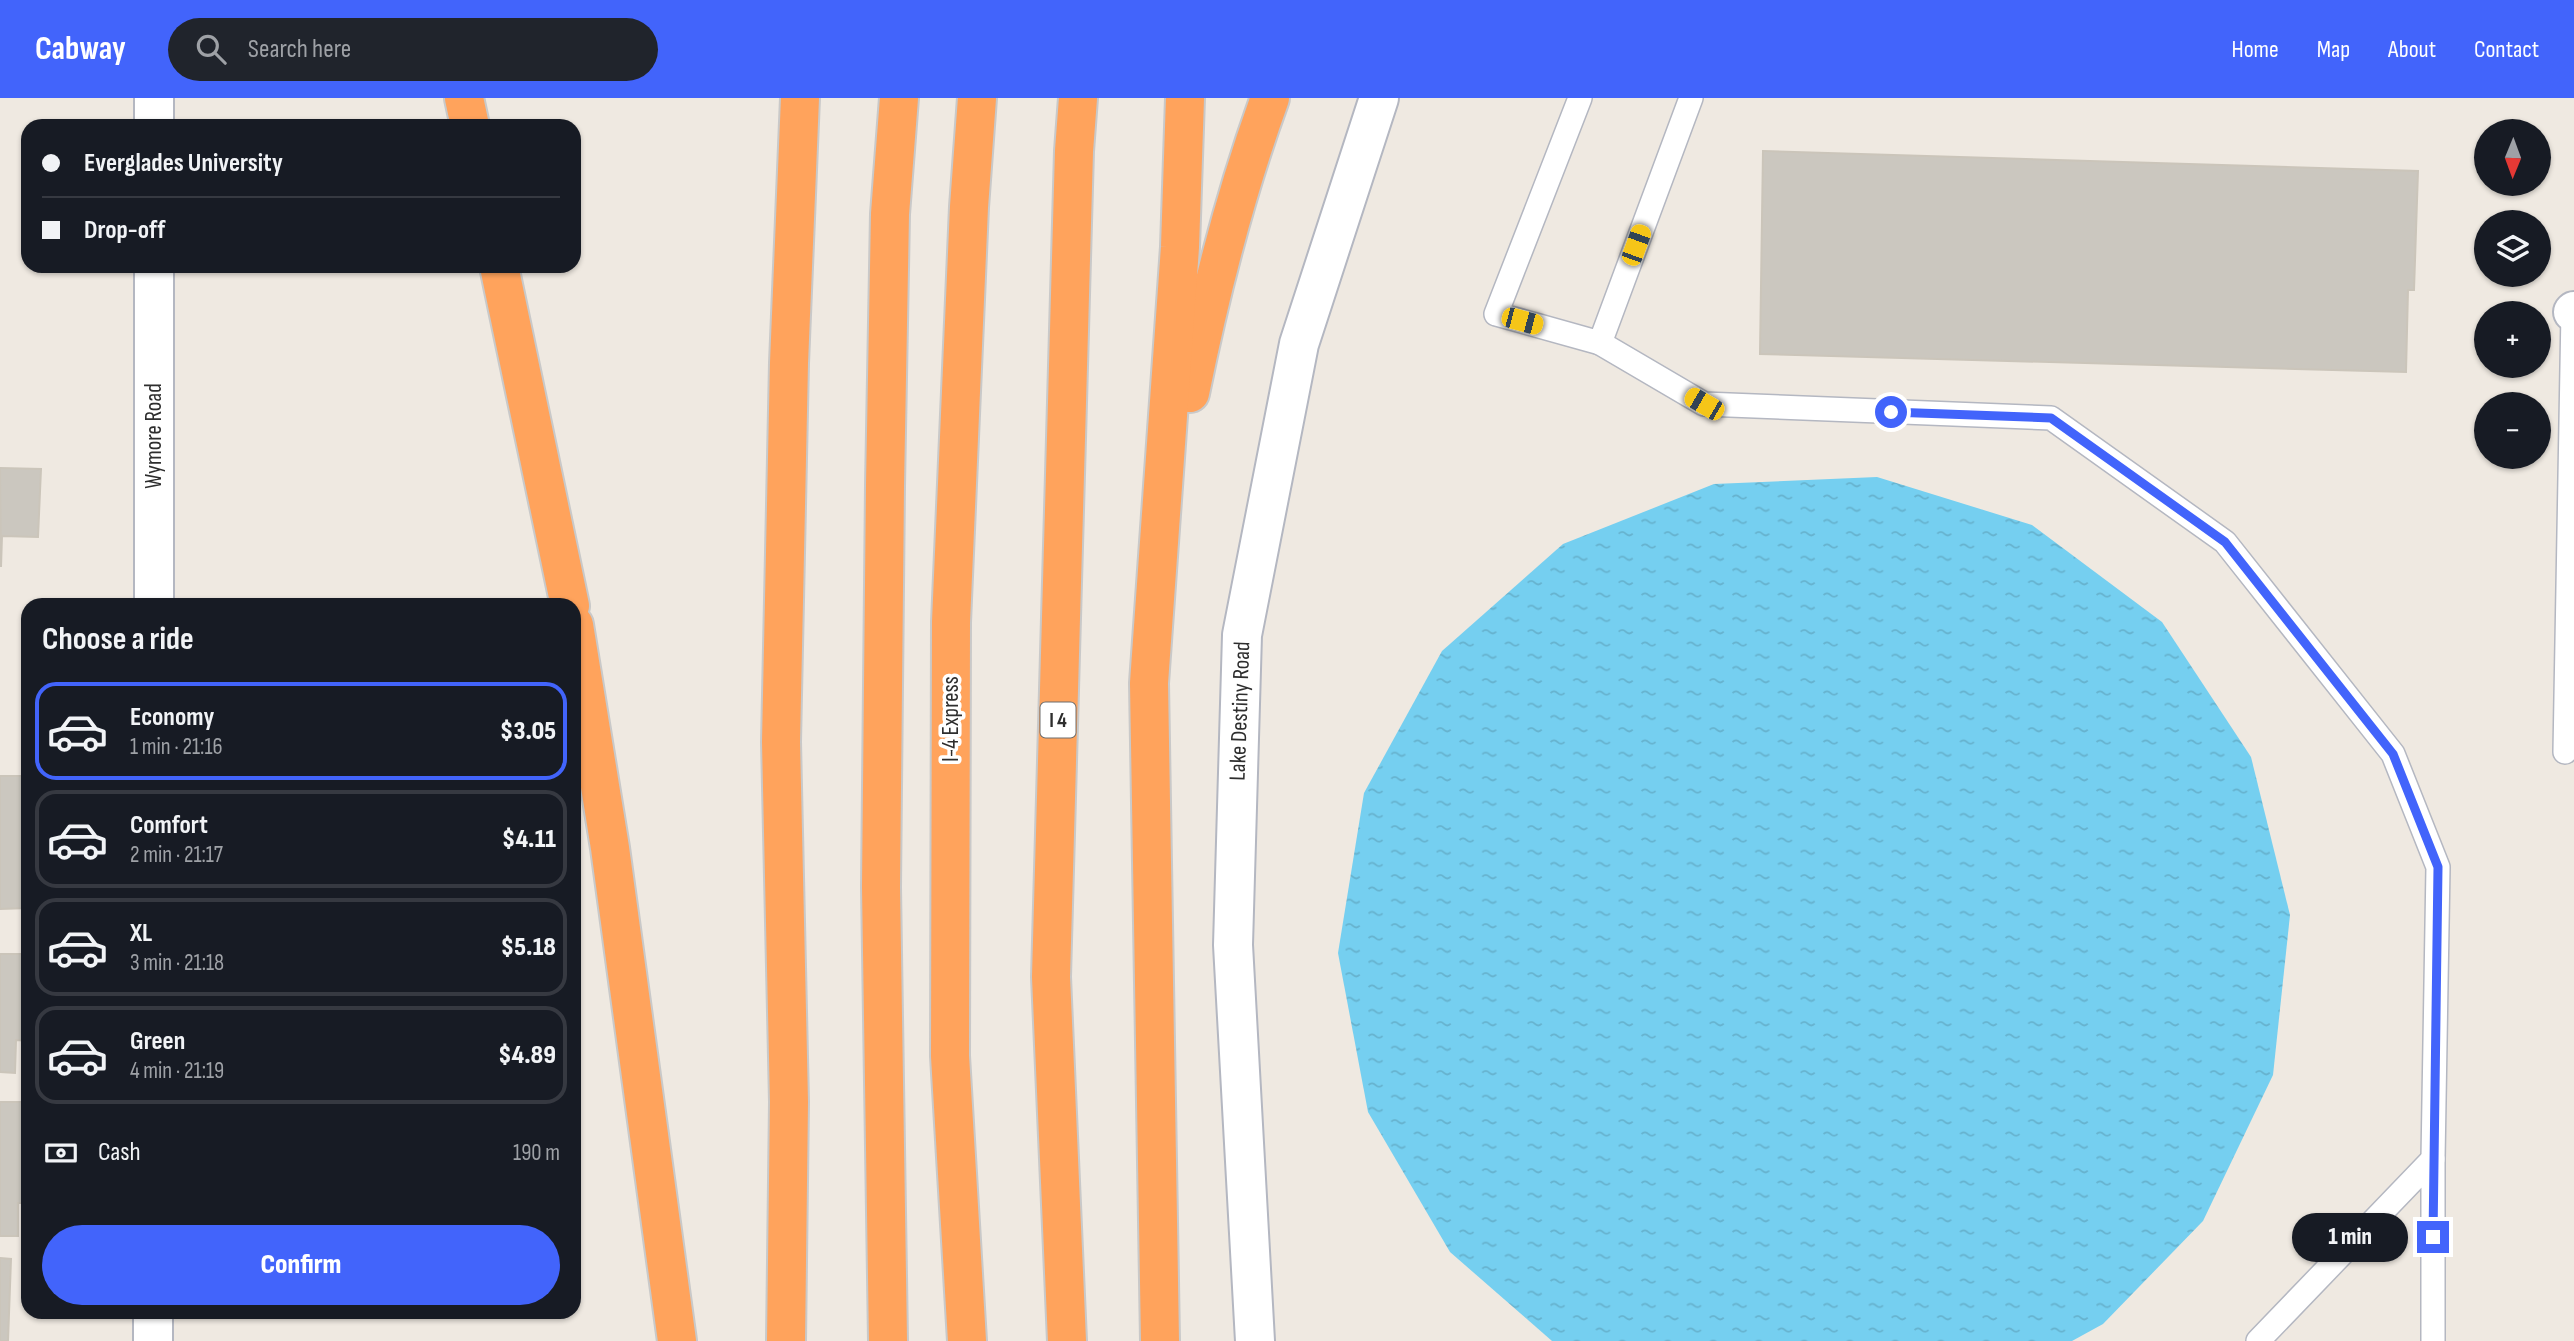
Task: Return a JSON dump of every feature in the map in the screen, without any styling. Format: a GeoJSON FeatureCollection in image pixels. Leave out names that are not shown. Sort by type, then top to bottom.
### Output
{"type":"FeatureCollection","features":[{"type":"Feature","properties":{"kind":"highway"},"geometry":{"type":"LineString","coordinates":[[464,98],[468,119]]}},
{"type":"Feature","properties":{"kind":"highway"},"geometry":{"type":"LineString","coordinates":[[786,1341],[789,1102],[781,742],[789,363],[800,98]]}},
{"type":"Feature","properties":{"kind":"highway"},"geometry":{"type":"LineString","coordinates":[[888,1341],[881,873],[890,255],[899,98]]}},
{"type":"Feature","properties":{"kind":"highway","name":"I-4 Express"},"geometry":{"type":"LineString","coordinates":[[967,1341],[950,1056],[951,636],[969,207],[977,98]]}},
{"type":"Feature","properties":{"kind":"highway","name":"I 4"},"geometry":{"type":"LineString","coordinates":[[1066,1341],[1051,977],[1074,151],[1078,98]]}},
{"type":"Feature","properties":{"kind":"highway"},"geometry":{"type":"LineString","coordinates":[[1160,1341],[1149,682],[1180,247],[1185,98]]}},
{"type":"Feature","properties":{"kind":"highway"},"geometry":{"type":"LineString","coordinates":[[1149,682],[1187,408],[1207,308],[1232,214],[1270,98]]}},
{"type":"Feature","properties":{"kind":"highway"},"geometry":{"type":"LineString","coordinates":[[500,273],[568,598]]}},
{"type":"Feature","properties":{"kind":"highway"},"geometry":{"type":"LineString","coordinates":[[581,668],[608,834],[677,1341]]}},
{"type":"Feature","properties":{"kind":"street"},"geometry":{"type":"LineString","coordinates":[[154,98],[154,119]]}},
{"type":"Feature","properties":{"kind":"street","name":"Lake Destiny Road"},"geometry":{"type":"LineString","coordinates":[[1255,1341],[1233,945],[1242,635],[1299,344],[1380,98]]}},
{"type":"Feature","properties":{"kind":"street","name":"Wymore Road"},"geometry":{"type":"LineString","coordinates":[[154,273],[154,598]]}},
{"type":"Feature","properties":{"kind":"street"},"geometry":{"type":"LineString","coordinates":[[153,1319],[153,1341]]}},
{"type":"Feature","properties":{"kind":"lane"},"geometry":{"type":"LineString","coordinates":[[1580,98],[1496,314],[1600,343],[1704,404],[2051,418],[2225,542],[2393,754],[2438,867],[2433,1341]]}},
{"type":"Feature","properties":{"kind":"lane"},"geometry":{"type":"LineString","coordinates":[[1600,343],[1691,98]]}},
{"type":"Feature","properties":{"kind":"lane"},"geometry":{"type":"LineString","coordinates":[[2565,752],[2574,311]]}},
{"type":"Feature","properties":{"kind":"lane"},"geometry":{"type":"LineString","coordinates":[[2258,1341],[2433,1160]]}},
{"type":"Feature","properties":{"kind":"water"},"geometry":{"type":"Polygon","coordinates":[[[1877,477],[2032,525],[2162,622],[2251,757],[2290,915],[2273,1075],[2203,1221],[2103,1324],[2072,1341],[1552,1341],[1450,1252],[1368,1112],[1338,953],[1364,793],[1442,651],[1563,544],[1714,484],[1877,477]]]}},
{"type":"Feature","properties":{"kind":"building"},"geometry":{"type":"Polygon","coordinates":[[[1763,151],[2418,171],[2414,290],[2408,290],[2406,372],[1760,354],[1763,151]]]}},
{"type":"Feature","properties":{"kind":"building"},"geometry":{"type":"Polygon","coordinates":[[[0,468],[41,469],[38,537],[2,536],[1,567],[0,468]]]}},
{"type":"Feature","properties":{"kind":"building"},"geometry":{"type":"Polygon","coordinates":[[[0,776],[21,776],[21,908],[0,909],[0,776]]]}},
{"type":"Feature","properties":{"kind":"building"},"geometry":{"type":"Polygon","coordinates":[[[0,954],[21,954],[21,1040],[16,1040],[15,1073],[0,1072],[0,954]]]}},
{"type":"Feature","properties":{"kind":"building"},"geometry":{"type":"Polygon","coordinates":[[[0,1102],[21,1102],[21,1203],[18,1203],[18,1236],[0,1236],[0,1102]]]}},
{"type":"Feature","properties":{"kind":"building"},"geometry":{"type":"Polygon","coordinates":[[[0,1258],[11,1259],[8,1341],[0,1341],[0,1258]]]}},
{"type":"Feature","properties":{"kind":"route"},"geometry":{"type":"LineString","coordinates":[[1891,412],[2051,418],[2225,542],[2393,754],[2438,867],[2433,1237]]}}]}
